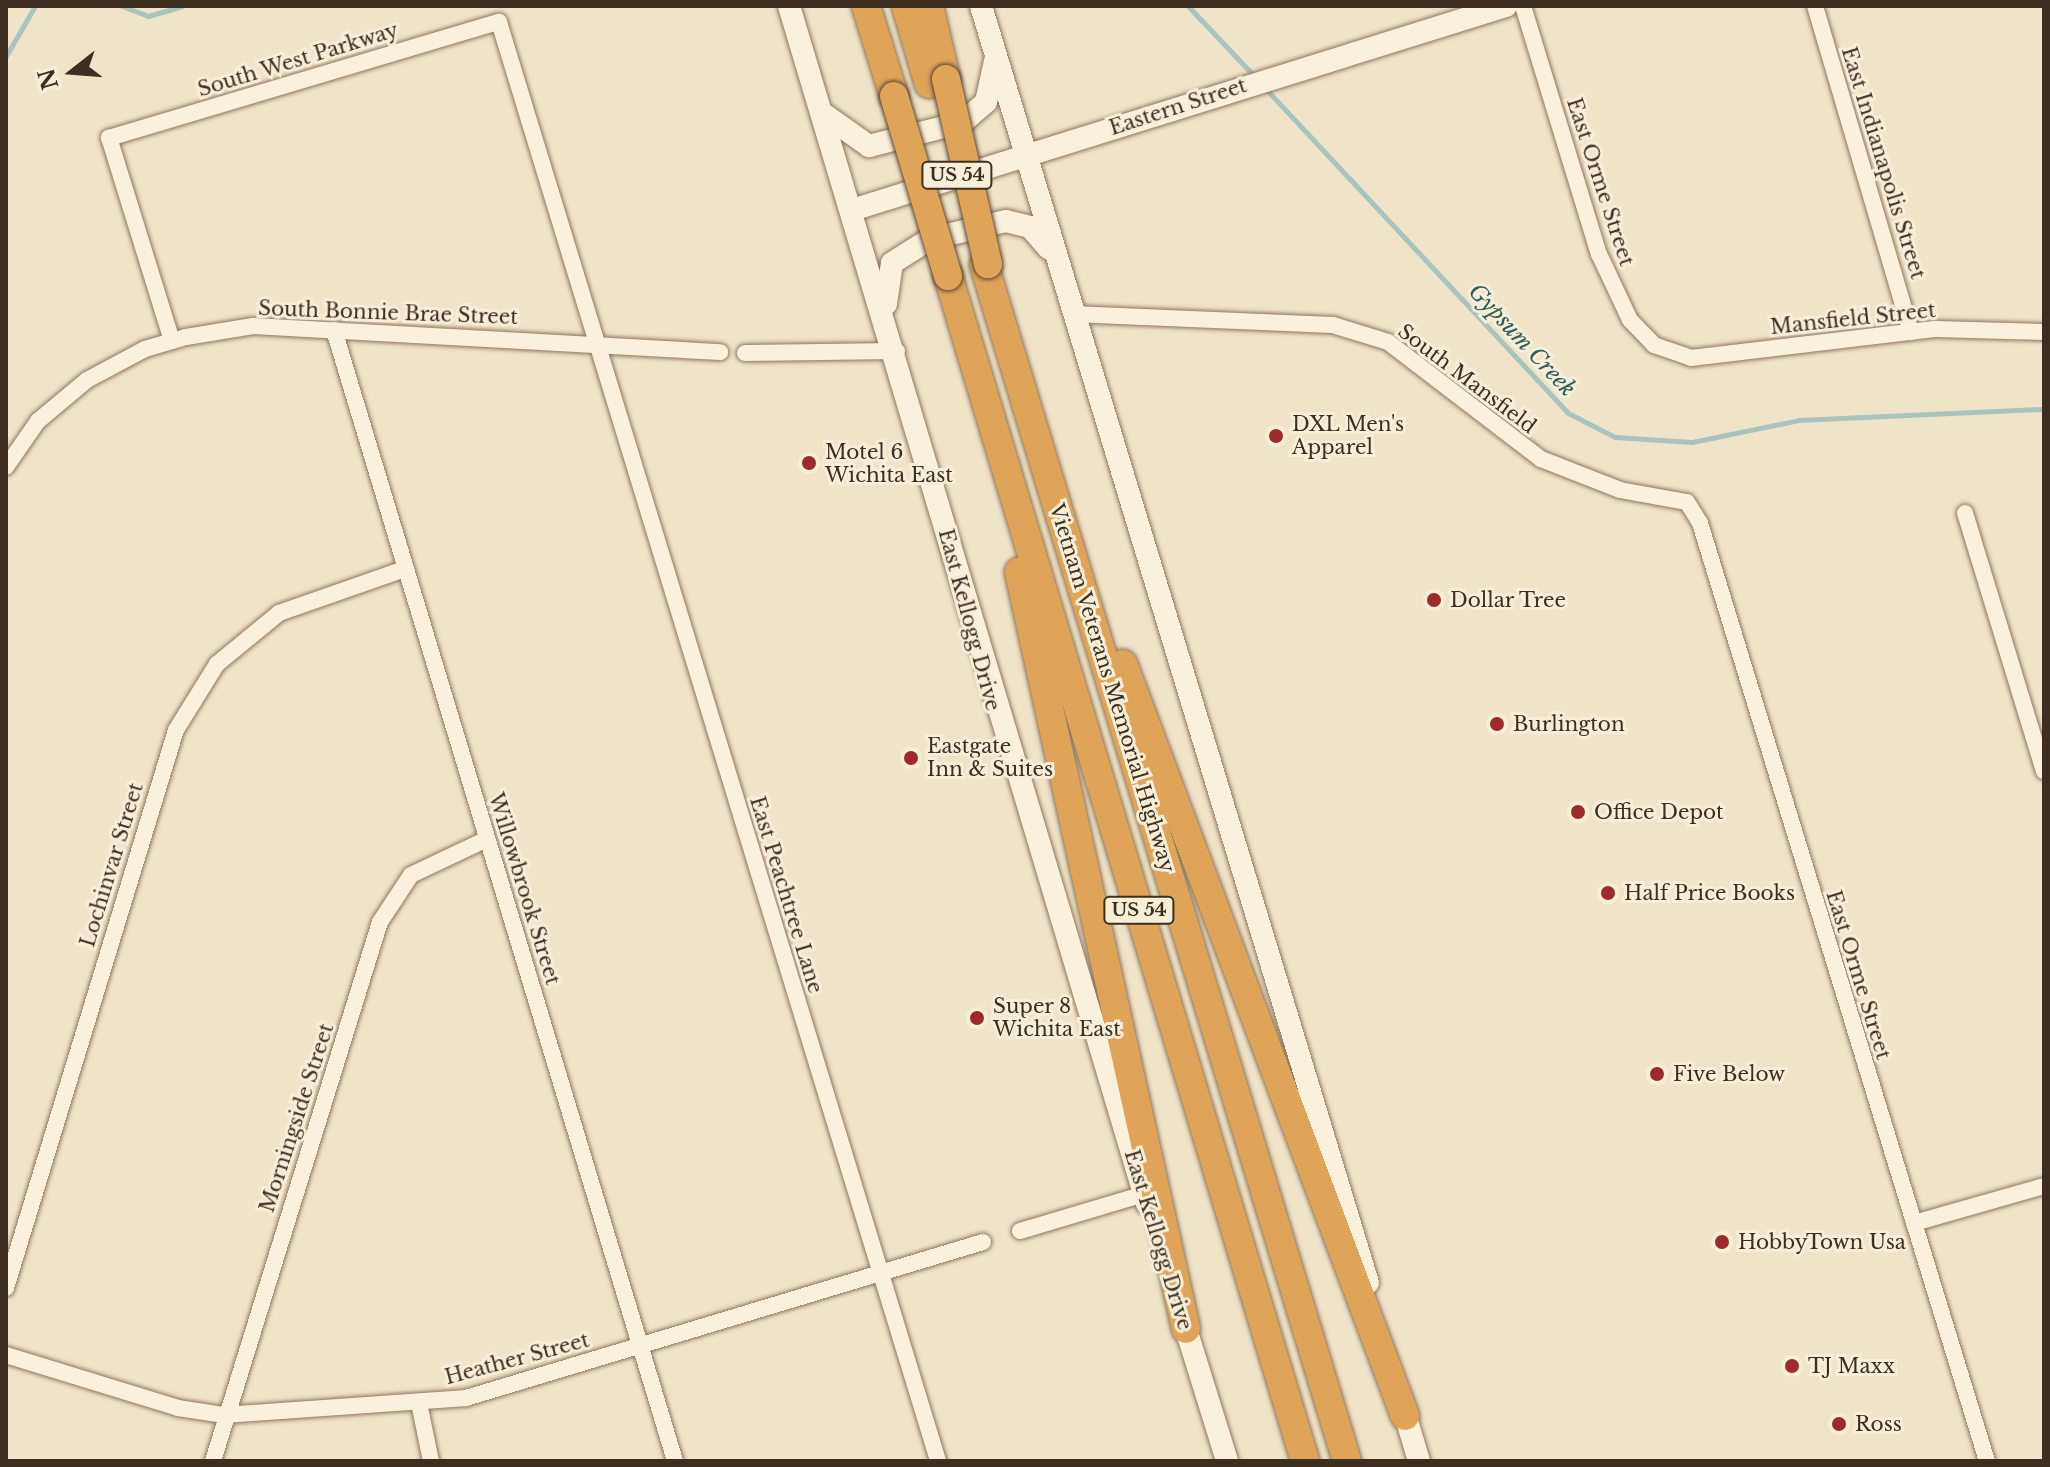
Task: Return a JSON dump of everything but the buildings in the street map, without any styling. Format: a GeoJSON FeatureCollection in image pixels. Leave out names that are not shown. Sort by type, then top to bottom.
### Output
{"type":"FeatureCollection","features":[{"type":"Feature","properties":{"kind":"highway","name":"Vietnam Veterans Memorial Highway"},"geometry":{"type":"LineString","coordinates":[[865,6],[1305,1461]]}},
{"type":"Feature","properties":{"kind":"highway","name":"Vietnam Veterans Memorial Highway"},"geometry":{"type":"LineString","coordinates":[[906,6],[938,82],[1002,322],[1347,1461]]}},
{"type":"Feature","properties":{"kind":"highway"},"geometry":{"type":"LineString","coordinates":[[929,6],[938,82]]}},
{"type":"Feature","properties":{"kind":"highway"},"geometry":{"type":"LineString","coordinates":[[972,360],[1186,1329]]}},
{"type":"Feature","properties":{"kind":"highway"},"geometry":{"type":"LineString","coordinates":[[1034,428],[1405,1416]]}},
{"type":"Feature","properties":{"kind":"main road","name":"East Kellogg Drive"},"geometry":{"type":"LineString","coordinates":[[789,6],[897,351],[1005,748],[1227,1461]]}},
{"type":"Feature","properties":{"kind":"main road"},"geometry":{"type":"LineString","coordinates":[[981,6],[1419,1461]]}},
{"type":"Feature","properties":{"kind":"main road","name":"Eastern Street"},"geometry":{"type":"LineString","coordinates":[[852,210],[1506,6]]}},
{"type":"Feature","properties":{"kind":"main road"},"geometry":{"type":"LineString","coordinates":[[821,111],[837,129],[869,146],[963,122],[986,102],[995,56]]}},
{"type":"Feature","properties":{"kind":"main road"},"geometry":{"type":"LineString","coordinates":[[886,317],[892,263],[930,239],[1006,221],[1039,233],[1055,259]]}},
{"type":"Feature","properties":{"kind":"street","name":"East Orme Street"},"geometry":{"type":"LineString","coordinates":[[1523,6],[1599,254],[1630,320],[1669,350]]}},
{"type":"Feature","properties":{"kind":"street","name":"East Indianapolis Street"},"geometry":{"type":"LineString","coordinates":[[1815,6],[1911,332]]}},
{"type":"Feature","properties":{"kind":"street","name":"South West Parkway"},"geometry":{"type":"LineString","coordinates":[[172,341],[109,138],[499,22]]}},
{"type":"Feature","properties":{"kind":"street","name":"East Peachtree Lane"},"geometry":{"type":"LineString","coordinates":[[499,22],[938,1461]]}},
{"type":"Feature","properties":{"kind":"street","name":"South Mansfield"},"geometry":{"type":"LineString","coordinates":[[1072,314],[1333,325],[1388,342],[1541,459],[1620,490],[1687,502]]}},
{"type":"Feature","properties":{"kind":"street","name":"South Bonnie Brae Street"},"geometry":{"type":"LineString","coordinates":[[6,467],[38,421],[87,380],[172,341],[253,326],[595,341],[720,352]]}},
{"type":"Feature","properties":{"kind":"street","name":"Willowbrook Street"},"geometry":{"type":"LineString","coordinates":[[334,330],[402,570],[487,839],[675,1461]]}},
{"type":"Feature","properties":{"kind":"street","name":"Mansfield Street"},"geometry":{"type":"LineString","coordinates":[[1669,350],[1691,358],[1911,332],[2044,332]]}},
{"type":"Feature","properties":{"kind":"street"},"geometry":{"type":"LineString","coordinates":[[745,353],[897,351]]}},
{"type":"Feature","properties":{"kind":"street","name":"East Orme Street"},"geometry":{"type":"LineString","coordinates":[[1687,502],[1700,523],[1987,1461]]}},
{"type":"Feature","properties":{"kind":"street"},"geometry":{"type":"LineString","coordinates":[[1965,513],[2044,771]]}},
{"type":"Feature","properties":{"kind":"street","name":"Lochinvar Street"},"geometry":{"type":"LineString","coordinates":[[6,1288],[176,730],[217,664],[279,613],[402,570]]}},
{"type":"Feature","properties":{"kind":"street","name":"Morningside Street"},"geometry":{"type":"LineString","coordinates":[[213,1461],[224,1415],[380,922],[411,875],[487,839]]}},
{"type":"Feature","properties":{"kind":"street"},"geometry":{"type":"LineString","coordinates":[[1914,1223],[2044,1186]]}},
{"type":"Feature","properties":{"kind":"street"},"geometry":{"type":"LineString","coordinates":[[1020,1231],[1144,1194]]}},
{"type":"Feature","properties":{"kind":"street","name":"Heather Street"},"geometry":{"type":"LineString","coordinates":[[6,1355],[178,1408],[224,1415],[466,1398],[983,1242]]}},
{"type":"Feature","properties":{"kind":"street"},"geometry":{"type":"LineString","coordinates":[[419,1403],[431,1461]]}},
{"type":"Feature","properties":{"kind":"waterway","name":"Gypsum Creek"},"geometry":{"type":"LineString","coordinates":[[6,56],[35,6]]}},
{"type":"Feature","properties":{"kind":"waterway","name":"Gypsum Creek"},"geometry":{"type":"LineString","coordinates":[[122,6],[148,16],[182,6]]}},
{"type":"Feature","properties":{"kind":"waterway","name":"Gypsum Creek"},"geometry":{"type":"LineString","coordinates":[[1188,6],[1256,78]]}},
{"type":"Feature","properties":{"kind":"waterway","name":"Gypsum Creek"},"geometry":{"type":"LineString","coordinates":[[1265,88],[1568,413],[1615,437],[1692,442],[1799,420],[2044,409]]}},
{"type":"Feature","properties":{"kind":"place","name":"DXL Men's Apparel"},"geometry":{"type":"Point","coordinates":[1276,436]}},
{"type":"Feature","properties":{"kind":"place","name":"Motel 6 Wichita East"},"geometry":{"type":"Point","coordinates":[809,463]}},
{"type":"Feature","properties":{"kind":"place","name":"Dollar Tree"},"geometry":{"type":"Point","coordinates":[1434,600]}},
{"type":"Feature","properties":{"kind":"place","name":"Burlington"},"geometry":{"type":"Point","coordinates":[1497,724]}},
{"type":"Feature","properties":{"kind":"place","name":"Eastgate Inn & Suites"},"geometry":{"type":"Point","coordinates":[911,758]}},
{"type":"Feature","properties":{"kind":"place","name":"Office Depot"},"geometry":{"type":"Point","coordinates":[1578,812]}},
{"type":"Feature","properties":{"kind":"place","name":"Half Price Books"},"geometry":{"type":"Point","coordinates":[1608,893]}},
{"type":"Feature","properties":{"kind":"place","name":"Super 8 Wichita East"},"geometry":{"type":"Point","coordinates":[977,1018]}},
{"type":"Feature","properties":{"kind":"place","name":"Five Below"},"geometry":{"type":"Point","coordinates":[1657,1074]}},
{"type":"Feature","properties":{"kind":"place","name":"HobbyTown Usa"},"geometry":{"type":"Point","coordinates":[1722,1242]}},
{"type":"Feature","properties":{"kind":"place","name":"TJ Maxx"},"geometry":{"type":"Point","coordinates":[1792,1366]}},
{"type":"Feature","properties":{"kind":"place","name":"Ross"},"geometry":{"type":"Point","coordinates":[1839,1424]}}]}
